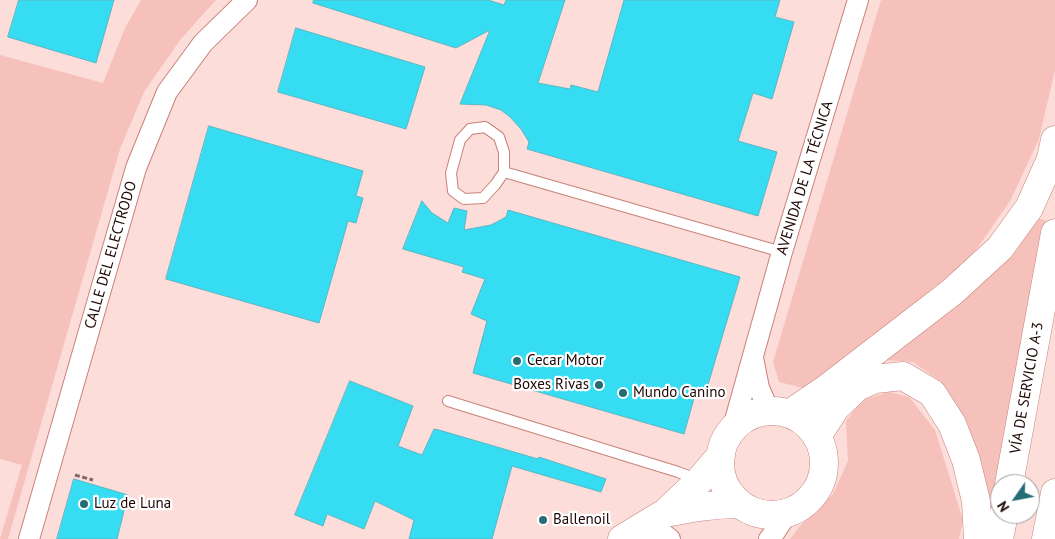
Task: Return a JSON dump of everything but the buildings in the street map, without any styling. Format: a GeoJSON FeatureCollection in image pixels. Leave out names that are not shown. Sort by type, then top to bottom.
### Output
{"type":"FeatureCollection","features":[{"type":"Feature","properties":{"kind":"main road"},"geometry":{"type":"LineString","coordinates":[[650,529],[699,481],[742,421],[755,414],[779,412],[826,389],[952,292],[1000,248],[1028,208],[1051,159],[1055,140]]}},
{"type":"Feature","properties":{"kind":"main road","name":"VÍA DE SERVICIO A-3"},"geometry":{"type":"LineString","coordinates":[[1011,474],[1055,232]]}},
{"type":"Feature","properties":{"kind":"main road"},"geometry":{"type":"LineString","coordinates":[[817,436],[836,407],[857,388],[875,379],[902,376],[932,393],[952,424],[966,460],[976,501],[978,539]]}},
{"type":"Feature","properties":{"kind":"main road"},"geometry":{"type":"LineString","coordinates":[[726,443],[720,469],[724,482],[740,504],[755,512],[771,516],[787,514],[802,507],[813,496],[821,482],[824,467],[823,451],[817,436],[805,422],[779,412]]}},
{"type":"Feature","properties":{"kind":"main road"},"geometry":{"type":"LineString","coordinates":[[1046,539],[1055,493]]}},
{"type":"Feature","properties":{"kind":"main road"},"geometry":{"type":"LineString","coordinates":[[650,529],[692,508],[717,504],[740,504]]}},
{"type":"Feature","properties":{"kind":"main road"},"geometry":{"type":"LineString","coordinates":[[999,539],[1002,524]]}},
{"type":"Feature","properties":{"kind":"street","name":"CALLE DEL ELECTRODO"},"geometry":{"type":"LineString","coordinates":[[29,539],[136,168],[167,92],[203,43],[247,0]]}},
{"type":"Feature","properties":{"kind":"street","name":"AVENIDA DE LA TÉCNICA"},"geometry":{"type":"LineString","coordinates":[[726,443],[858,0]]}},
{"type":"Feature","properties":{"kind":"street"},"geometry":{"type":"LineString","coordinates":[[752,356],[760,388],[779,412]]}},
{"type":"Feature","properties":{"kind":"street"},"geometry":{"type":"LineString","coordinates":[[769,539],[787,514]]}},
{"type":"Feature","properties":{"kind":"lane"},"geometry":{"type":"LineString","coordinates":[[485,127],[499,136],[504,152],[504,172],[483,198],[464,200],[453,190],[451,173],[460,140],[470,128],[485,127]]}},
{"type":"Feature","properties":{"kind":"lane"},"geometry":{"type":"LineString","coordinates":[[504,172],[782,252]]}},
{"type":"Feature","properties":{"kind":"lane"},"geometry":{"type":"LineString","coordinates":[[448,401],[678,472],[699,481]]}},
{"type":"Feature","properties":{"kind":"path"},"geometry":{"type":"LineString","coordinates":[[75,474],[93,480]]}},
{"type":"Feature","properties":{"kind":"shaded area"},"geometry":{"type":"Polygon","coordinates":[[[141,0],[216,0],[180,40],[144,92],[120,149],[8,539],[0,539],[22,465],[0,459],[0,55],[103,83],[125,28],[141,0]]]}},
{"type":"Feature","properties":{"kind":"shaded area"},"geometry":{"type":"Polygon","coordinates":[[[881,0],[1055,0],[1055,70],[1039,139],[1010,201],[971,257],[864,345],[803,388],[779,382],[773,362],[881,0]]]}},
{"type":"Feature","properties":{"kind":"shaded area"},"geometry":{"type":"Polygon","coordinates":[[[1036,217],[1046,221],[1000,474],[990,474],[990,498],[986,497],[967,423],[942,382],[913,362],[886,360],[992,272],[1036,217]]]}},
{"type":"Feature","properties":{"kind":"shaded area"},"geometry":{"type":"Polygon","coordinates":[[[889,392],[909,397],[935,430],[963,520],[959,539],[790,539],[800,526],[833,494],[848,461],[846,421],[862,400],[889,392]]]}},
{"type":"Feature","properties":{"kind":"place","name":"Cecar Motor"},"geometry":{"type":"Point","coordinates":[517,361]}},
{"type":"Feature","properties":{"kind":"place","name":"Boxes Rivas"},"geometry":{"type":"Point","coordinates":[599,385]}},
{"type":"Feature","properties":{"kind":"place","name":"Mundo Canino"},"geometry":{"type":"Point","coordinates":[623,393]}},
{"type":"Feature","properties":{"kind":"place","name":"Luz de Luna"},"geometry":{"type":"Point","coordinates":[84,504]}},
{"type":"Feature","properties":{"kind":"place","name":"Ballenoil"},"geometry":{"type":"Point","coordinates":[543,520]}}]}
